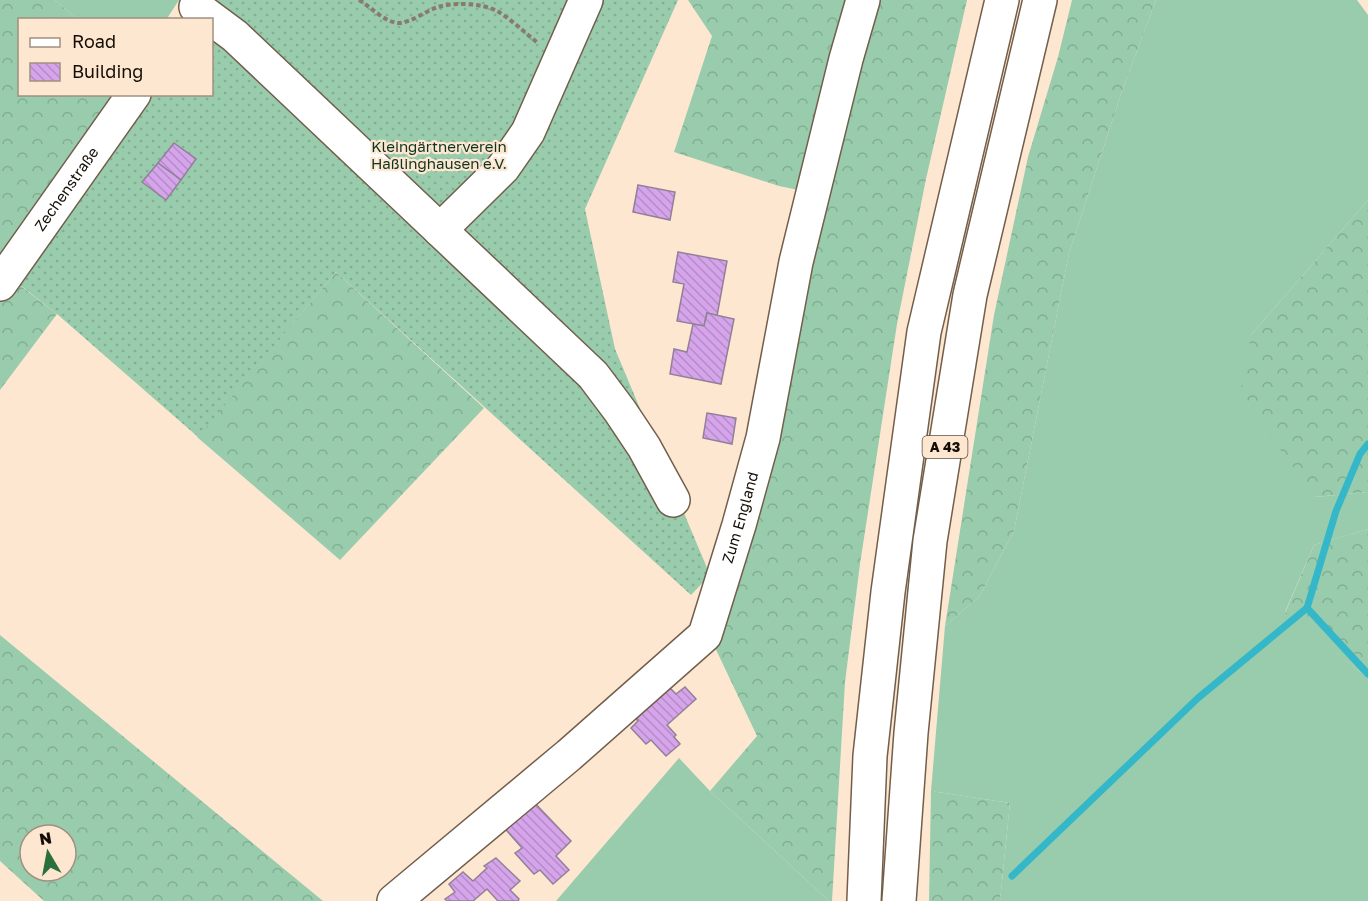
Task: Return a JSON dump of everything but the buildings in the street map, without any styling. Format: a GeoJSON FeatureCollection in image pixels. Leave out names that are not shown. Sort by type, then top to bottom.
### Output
{"type":"FeatureCollection","features":[{"type":"Feature","properties":{"kind":"main road"},"geometry":{"type":"LineString","coordinates":[[440,230],[503,168],[528,132],[586,0]]}},
{"type":"Feature","properties":{"kind":"main road","name":"Zum England"},"geometry":{"type":"LineString","coordinates":[[394,901],[569,755],[705,634],[763,438],[796,262],[846,59],[863,0]]}},
{"type":"Feature","properties":{"kind":"main road","name":"A 43"},"geometry":{"type":"LineString","coordinates":[[864,901],[870,756],[888,592],[924,332],[1002,0]]}},
{"type":"Feature","properties":{"kind":"main road","name":"A 43"},"geometry":{"type":"LineString","coordinates":[[899,901],[911,733],[930,541],[970,295],[1040,0]]}},
{"type":"Feature","properties":{"kind":"main road"},"geometry":{"type":"LineString","coordinates":[[195,9],[208,18]]}},
{"type":"Feature","properties":{"kind":"main road"},"geometry":{"type":"LineString","coordinates":[[213,21],[235,36],[593,375],[644,447],[673,500]]}},
{"type":"Feature","properties":{"kind":"main road","name":"Zechenstraße"},"geometry":{"type":"LineString","coordinates":[[0,284],[133,96]]}},
{"type":"Feature","properties":{"kind":"path"},"geometry":{"type":"LineString","coordinates":[[359,0],[388,20],[398,23],[452,4],[474,5],[496,11],[560,60]]}},
{"type":"Feature","properties":{"kind":"green space"},"geometry":{"type":"Polygon","coordinates":[[[0,0],[55,0],[76,18],[18,18],[18,96],[114,96],[0,269],[0,0]]]}},
{"type":"Feature","properties":{"kind":"green space"},"geometry":{"type":"Polygon","coordinates":[[[55,0],[179,0],[167,18],[76,18],[55,0]]]}},
{"type":"Feature","properties":{"kind":"green space","name":"Kleingärtnerverein Haßlinghausen e.V."},"geometry":{"type":"Polygon","coordinates":[[[212,0],[678,0],[585,209],[615,349],[710,575],[691,595],[336,272],[198,437],[57,314],[10,277],[144,96],[213,96],[212,0]]]}},
{"type":"Feature","properties":{"kind":"green space"},"geometry":{"type":"Polygon","coordinates":[[[688,0],[967,0],[926,179],[897,324],[860,564],[845,682],[832,901],[829,901],[710,791],[757,736],[710,637],[813,193],[779,186],[674,152],[712,36],[688,0]]]}},
{"type":"Feature","properties":{"kind":"green space"},"geometry":{"type":"Polygon","coordinates":[[[1072,0],[1156,0],[1122,91],[1069,253],[1014,531],[979,597],[945,626],[994,315],[1028,157],[1058,57],[1072,0]]]}},
{"type":"Feature","properties":{"kind":"green space"},"geometry":{"type":"Polygon","coordinates":[[[1156,0],[1357,0],[1368,15],[1368,200],[1251,335],[1315,497],[1368,492],[1368,529],[1314,545],[1285,612],[1368,678],[1368,901],[1000,901],[1010,803],[931,791],[945,626],[979,597],[1014,531],[1069,253],[1122,91],[1156,0]]]}},
{"type":"Feature","properties":{"kind":"green space"},"geometry":{"type":"Polygon","coordinates":[[[1368,200],[1368,492],[1315,497],[1240,395],[1251,335],[1368,200]]]}},
{"type":"Feature","properties":{"kind":"green space"},"geometry":{"type":"Polygon","coordinates":[[[0,270],[57,314],[0,390],[0,270]]]}},
{"type":"Feature","properties":{"kind":"green space"},"geometry":{"type":"Polygon","coordinates":[[[336,272],[484,408],[340,560],[197,437],[336,272]]]}},
{"type":"Feature","properties":{"kind":"green space"},"geometry":{"type":"Polygon","coordinates":[[[1368,529],[1368,678],[1285,613],[1314,545],[1368,529]]]}},
{"type":"Feature","properties":{"kind":"green space"},"geometry":{"type":"Polygon","coordinates":[[[0,635],[323,901],[44,901],[24,883],[78,883],[78,823],[18,823],[18,877],[0,861],[0,635]]]}},
{"type":"Feature","properties":{"kind":"green space"},"geometry":{"type":"Polygon","coordinates":[[[679,758],[710,791],[829,901],[556,901],[679,758]]]}},
{"type":"Feature","properties":{"kind":"green space"},"geometry":{"type":"Polygon","coordinates":[[[931,791],[1010,803],[1000,901],[929,901],[931,791]]]}},
{"type":"Feature","properties":{"kind":"waterway"},"geometry":{"type":"LineString","coordinates":[[1368,444],[1360,454],[1336,511],[1307,608],[1368,674]]}},
{"type":"Feature","properties":{"kind":"waterway"},"geometry":{"type":"LineString","coordinates":[[1012,876],[1198,698],[1307,608]]}}]}
